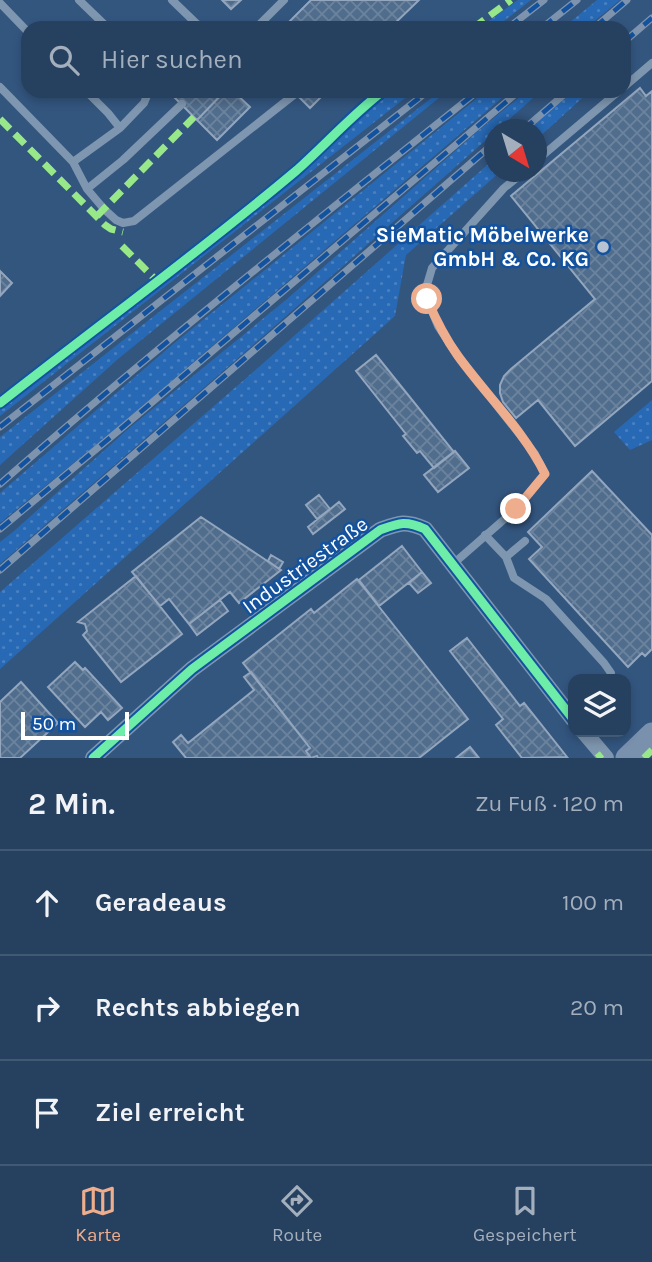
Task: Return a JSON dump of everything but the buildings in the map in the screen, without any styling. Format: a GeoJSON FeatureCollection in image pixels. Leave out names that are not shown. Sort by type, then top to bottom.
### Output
{"type":"FeatureCollection","features":[{"type":"Feature","properties":{"kind":"street","name":"Industriestraße"},"geometry":{"type":"LineString","coordinates":[[93,758],[192,669],[380,530],[400,522],[425,529],[568,710]]}},
{"type":"Feature","properties":{"kind":"street"},"geometry":{"type":"LineString","coordinates":[[588,737],[606,758]]}},
{"type":"Feature","properties":{"kind":"lane"},"geometry":{"type":"LineString","coordinates":[[79,0],[101,21]]}},
{"type":"Feature","properties":{"kind":"lane"},"geometry":{"type":"LineString","coordinates":[[172,0],[194,21]]}},
{"type":"Feature","properties":{"kind":"lane"},"geometry":{"type":"LineString","coordinates":[[263,21],[284,0]]}},
{"type":"Feature","properties":{"kind":"lane"},"geometry":{"type":"LineString","coordinates":[[0,3],[21,25]]}},
{"type":"Feature","properties":{"kind":"lane"},"geometry":{"type":"LineString","coordinates":[[631,81],[652,63]]}},
{"type":"Feature","properties":{"kind":"lane"},"geometry":{"type":"LineString","coordinates":[[0,87],[74,162],[96,201],[123,223],[134,220],[290,98]]}},
{"type":"Feature","properties":{"kind":"lane"},"geometry":{"type":"LineString","coordinates":[[92,98],[120,128]]}},
{"type":"Feature","properties":{"kind":"lane"},"geometry":{"type":"LineString","coordinates":[[74,162],[120,128],[146,98]]}},
{"type":"Feature","properties":{"kind":"lane"},"geometry":{"type":"LineString","coordinates":[[547,152],[611,98]]}},
{"type":"Feature","properties":{"kind":"lane"},"geometry":{"type":"LineString","coordinates":[[87,189],[123,160],[181,104]]}},
{"type":"Feature","properties":{"kind":"lane"},"geometry":{"type":"LineString","coordinates":[[453,564],[516,509],[545,474],[535,454],[458,356],[438,326],[427,299],[427,285],[432,268],[512,182]]}},
{"type":"Feature","properties":{"kind":"lane"},"geometry":{"type":"LineString","coordinates":[[485,535],[506,557],[514,578],[546,599],[604,663],[611,674]]}},
{"type":"Feature","properties":{"kind":"lane"},"geometry":{"type":"LineString","coordinates":[[506,557],[525,541]]}},
{"type":"Feature","properties":{"kind":"shaded area"},"geometry":{"type":"Polygon","coordinates":[[[518,0],[531,0],[504,21],[489,21],[518,0]]]}},
{"type":"Feature","properties":{"kind":"shaded area"},"geometry":{"type":"Polygon","coordinates":[[[597,0],[620,0],[594,21],[572,21],[597,0]]]}},
{"type":"Feature","properties":{"kind":"shaded area"},"geometry":{"type":"Polygon","coordinates":[[[381,98],[405,98],[0,416],[0,406],[284,185],[381,98]]]}},
{"type":"Feature","properties":{"kind":"shaded area"},"geometry":{"type":"Polygon","coordinates":[[[431,98],[439,98],[118,359],[0,465],[0,437],[431,98]]]}},
{"type":"Feature","properties":{"kind":"shaded area"},"geometry":{"type":"Polygon","coordinates":[[[477,98],[502,98],[119,426],[0,523],[0,493],[172,345],[477,98]]]}},
{"type":"Feature","properties":{"kind":"shaded area"},"geometry":{"type":"Polygon","coordinates":[[[518,98],[533,98],[509,119],[493,119],[518,98]]]}},
{"type":"Feature","properties":{"kind":"shaded area"},"geometry":{"type":"Polygon","coordinates":[[[566,98],[582,98],[547,130],[547,119],[540,119],[566,98]]]}},
{"type":"Feature","properties":{"kind":"shaded area"},"geometry":{"type":"Polygon","coordinates":[[[484,126],[484,142],[0,564],[0,542],[127,430],[287,299],[484,126]]]}},
{"type":"Feature","properties":{"kind":"shaded area"},"geometry":{"type":"Polygon","coordinates":[[[484,168],[484,182],[489,182],[406,255],[395,316],[0,669],[0,592],[484,168]]]}},
{"type":"Feature","properties":{"kind":"shaded area"},"geometry":{"type":"Polygon","coordinates":[[[652,400],[652,440],[630,450],[614,432],[652,400]]]}},
{"type":"Feature","properties":{"kind":"railway"},"geometry":{"type":"LineString","coordinates":[[517,21],[544,0]]}},
{"type":"Feature","properties":{"kind":"railway"},"geometry":{"type":"LineString","coordinates":[[551,21],[577,0]]}},
{"type":"Feature","properties":{"kind":"railway"},"geometry":{"type":"LineString","coordinates":[[602,21],[627,0]]}},
{"type":"Feature","properties":{"kind":"railway"},"geometry":{"type":"LineString","coordinates":[[631,36],[652,18]]}},
{"type":"Feature","properties":{"kind":"railway"},"geometry":{"type":"LineString","coordinates":[[0,427],[419,98]]}},
{"type":"Feature","properties":{"kind":"railway"},"geometry":{"type":"LineString","coordinates":[[0,484],[177,334],[469,98]]}},
{"type":"Feature","properties":{"kind":"railway"},"geometry":{"type":"LineString","coordinates":[[0,529],[511,98]]}},
{"type":"Feature","properties":{"kind":"railway"},"geometry":{"type":"LineString","coordinates":[[536,119],[560,98]]}},
{"type":"Feature","properties":{"kind":"railway"},"geometry":{"type":"LineString","coordinates":[[0,570],[484,152]]}},
{"type":"Feature","properties":{"kind":"marked path"},"geometry":{"type":"LineString","coordinates":[[482,21],[511,0]]}},
{"type":"Feature","properties":{"kind":"marked path"},"geometry":{"type":"LineString","coordinates":[[97,216],[194,117]]}},
{"type":"Feature","properties":{"kind":"marked path"},"geometry":{"type":"LineString","coordinates":[[0,119],[105,225],[123,232]]}},
{"type":"Feature","properties":{"kind":"marked path"},"geometry":{"type":"LineString","coordinates":[[122,246],[157,281]]}},
{"type":"Feature","properties":{"kind":"marked path"},"geometry":{"type":"LineString","coordinates":[[644,758],[652,750]]}},
{"type":"Feature","properties":{"kind":"marked path"},"geometry":{"type":"LineString","coordinates":[[597,758],[602,754]]}},
{"type":"Feature","properties":{"kind":"cycle path"},"geometry":{"type":"LineString","coordinates":[[0,403],[261,200],[375,98]]}},
{"type":"Feature","properties":{"kind":"cycle path"},"geometry":{"type":"LineString","coordinates":[[93,758],[192,669],[380,530],[402,524],[412,524],[425,529],[568,713]]}},
{"type":"Feature","properties":{"kind":"place","name":"SieMatic Möbelwerke GmbH & Co. KG"},"geometry":{"type":"Point","coordinates":[603,247]}},
{"type":"Feature","properties":{"kind":"route"},"geometry":{"type":"LineString","coordinates":[[427,299],[438,326],[458,356],[535,454],[545,474],[516,509]]}}]}
